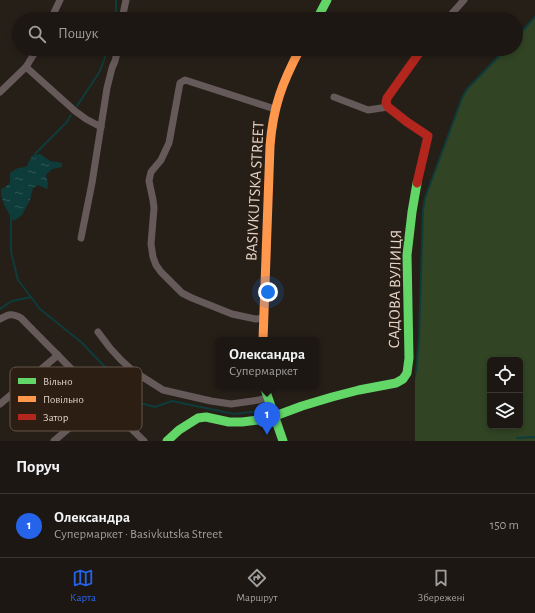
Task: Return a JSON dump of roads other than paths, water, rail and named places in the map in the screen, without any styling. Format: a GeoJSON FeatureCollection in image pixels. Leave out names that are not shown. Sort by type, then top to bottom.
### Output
{"type":"FeatureCollection","features":[{"type":"Feature","properties":{"kind":"street"},"geometry":{"type":"LineString","coordinates":[[54,12],[60,0]]}},
{"type":"Feature","properties":{"kind":"street"},"geometry":{"type":"LineString","coordinates":[[123,12],[126,0]]}},
{"type":"Feature","properties":{"kind":"street"},"geometry":{"type":"LineString","coordinates":[[320,12],[326,0]]}},
{"type":"Feature","properties":{"kind":"street"},"geometry":{"type":"LineString","coordinates":[[453,12],[464,0]]}},
{"type":"Feature","properties":{"kind":"street"},"geometry":{"type":"LineString","coordinates":[[0,92],[26,67],[33,56]]}},
{"type":"Feature","properties":{"kind":"street"},"geometry":{"type":"LineString","coordinates":[[81,238],[112,68],[116,56]]}},
{"type":"Feature","properties":{"kind":"street","name":"BASIVKUTSKA STREET"},"geometry":{"type":"LineString","coordinates":[[263,337],[272,126],[279,95],[297,56]]}},
{"type":"Feature","properties":{"kind":"street"},"geometry":{"type":"LineString","coordinates":[[334,97],[368,110],[388,107],[386,103],[388,98],[417,56]]}},
{"type":"Feature","properties":{"kind":"street"},"geometry":{"type":"LineString","coordinates":[[26,67],[75,111],[101,127]]}},
{"type":"Feature","properties":{"kind":"street"},"geometry":{"type":"LineString","coordinates":[[264,318],[256,319],[232,314],[192,298],[182,293],[156,265],[151,248],[154,208],[150,176],[151,172],[161,160],[169,143],[180,83],[185,80],[275,109]]}},
{"type":"Feature","properties":{"kind":"street","name":"САДОВА ВУЛИЦЯ"},"geometry":{"type":"LineString","coordinates":[[274,417],[302,406],[332,397],[396,383],[403,379],[407,373],[409,358],[407,255],[417,184],[428,136],[388,107]]}},
{"type":"Feature","properties":{"kind":"street"},"geometry":{"type":"LineString","coordinates":[[0,319],[14,314],[21,318],[70,367]]}},
{"type":"Feature","properties":{"kind":"street"},"geometry":{"type":"LineString","coordinates":[[98,332],[110,348],[129,367]]}},
{"type":"Feature","properties":{"kind":"street"},"geometry":{"type":"LineString","coordinates":[[44,367],[58,355]]}},
{"type":"Feature","properties":{"kind":"street"},"geometry":{"type":"LineString","coordinates":[[142,377],[163,390],[211,402],[231,404],[268,398]]}},
{"type":"Feature","properties":{"kind":"street"},"geometry":{"type":"LineString","coordinates":[[265,389],[283,441]]}},
{"type":"Feature","properties":{"kind":"street"},"geometry":{"type":"LineString","coordinates":[[0,404],[10,396]]}},
{"type":"Feature","properties":{"kind":"street"},"geometry":{"type":"LineString","coordinates":[[167,441],[179,430],[198,418],[206,417],[229,422],[242,422],[274,417]]}},
{"type":"Feature","properties":{"kind":"street"},"geometry":{"type":"LineString","coordinates":[[54,441],[66,431]]}},
{"type":"Feature","properties":{"kind":"street"},"geometry":{"type":"LineString","coordinates":[[134,431],[144,441]]}},
{"type":"Feature","properties":{"kind":"water"},"geometry":{"type":"Polygon","coordinates":[[[40,154],[50,161],[62,163],[62,167],[52,169],[46,175],[48,184],[47,189],[38,185],[33,188],[30,200],[22,215],[14,221],[3,202],[1,189],[10,183],[10,173],[18,168],[26,167],[32,156],[40,154]]]}},
{"type":"Feature","properties":{"kind":"waterway"},"geometry":{"type":"LineString","coordinates":[[116,0],[116,12]]}},
{"type":"Feature","properties":{"kind":"waterway"},"geometry":{"type":"LineString","coordinates":[[523,30],[535,17]]}},
{"type":"Feature","properties":{"kind":"waterway"},"geometry":{"type":"LineString","coordinates":[[77,106],[100,71],[105,56]]}},
{"type":"Feature","properties":{"kind":"waterway"},"geometry":{"type":"LineString","coordinates":[[416,372],[419,338],[423,210],[425,198],[462,98],[467,89],[499,56]]}},
{"type":"Feature","properties":{"kind":"waterway"},"geometry":{"type":"LineString","coordinates":[[34,158],[35,154],[67,122],[71,115]]}},
{"type":"Feature","properties":{"kind":"waterway"},"geometry":{"type":"LineString","coordinates":[[11,216],[11,252],[18,280],[40,309],[81,342],[105,367]]}},
{"type":"Feature","properties":{"kind":"waterway"},"geometry":{"type":"LineString","coordinates":[[0,309],[12,301],[31,297]]}},
{"type":"Feature","properties":{"kind":"waterway"},"geometry":{"type":"LineString","coordinates":[[142,403],[155,407],[172,401],[234,414],[260,411]]}},
{"type":"Feature","properties":{"kind":"waterway"},"geometry":{"type":"LineString","coordinates":[[517,438],[535,437]]}},
{"type":"Feature","properties":{"kind":"place","name":"Олександра"},"geometry":{"type":"Point","coordinates":[267,435]}}]}
